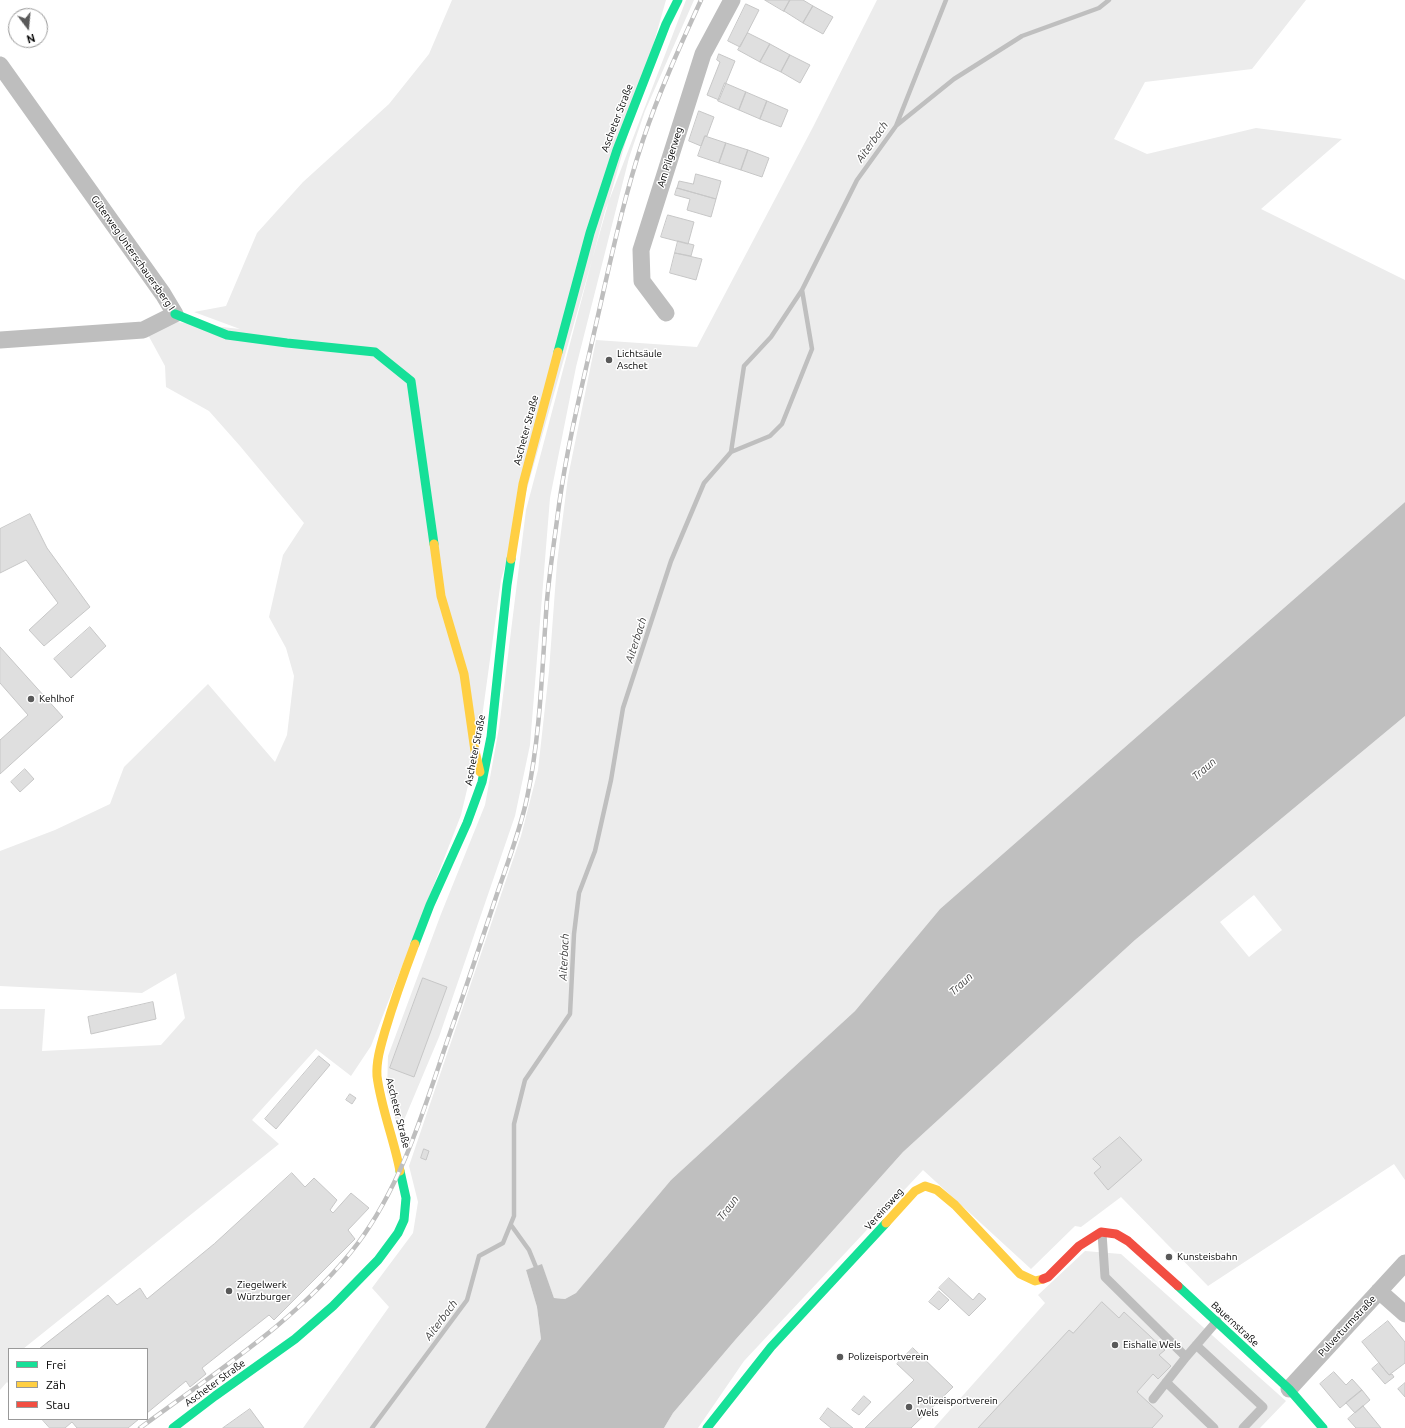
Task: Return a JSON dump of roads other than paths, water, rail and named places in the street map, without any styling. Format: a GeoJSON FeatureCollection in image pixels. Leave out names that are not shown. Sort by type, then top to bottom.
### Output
{"type":"FeatureCollection","features":[{"type":"Feature","properties":{"kind":"main road","name":"Ascheter Straße"},"geometry":{"type":"LineString","coordinates":[[174,1428],[215,1396],[295,1339],[333,1306],[378,1260],[398,1233],[404,1220],[406,1198],[397,1154],[382,1103],[377,1074],[378,1053],[397,990],[430,905],[467,823],[482,782],[491,737],[507,585],[523,484],[597,210],[616,150],[666,24],[678,0]]}},
{"type":"Feature","properties":{"kind":"main road"},"geometry":{"type":"LineString","coordinates":[[175,314],[227,335],[375,352],[411,381],[441,596],[464,674],[475,751],[482,782]]}},
{"type":"Feature","properties":{"kind":"main road","name":"Vereinsweg"},"geometry":{"type":"LineString","coordinates":[[707,1428],[771,1347],[915,1191],[925,1186],[937,1190],[955,1205],[1020,1274],[1035,1281],[1048,1277],[1079,1246],[1101,1232]]}},
{"type":"Feature","properties":{"kind":"main road","name":"Bauernstraße"},"geometry":{"type":"LineString","coordinates":[[1101,1232],[1116,1234],[1128,1241],[1289,1389],[1323,1428]]}},
{"type":"Feature","properties":{"kind":"street","name":"Am Pilgerweg"},"geometry":{"type":"LineString","coordinates":[[666,313],[642,281],[641,250],[703,54],[732,0]]}},
{"type":"Feature","properties":{"kind":"street","name":"Güterweg Unterschauersberg I"},"geometry":{"type":"LineString","coordinates":[[0,65],[163,294],[175,314],[143,330],[0,340]]}},
{"type":"Feature","properties":{"kind":"street","name":"Pulverturmstraße"},"geometry":{"type":"LineString","coordinates":[[1289,1389],[1405,1264]]}},
{"type":"Feature","properties":{"kind":"street"},"geometry":{"type":"LineString","coordinates":[[1380,1291],[1405,1314]]}},
{"type":"Feature","properties":{"kind":"lane"},"geometry":{"type":"LineString","coordinates":[[1101,1232],[1105,1277],[1186,1357]]}},
{"type":"Feature","properties":{"kind":"lane"},"geometry":{"type":"LineString","coordinates":[[333,1306],[341,1315]]}},
{"type":"Feature","properties":{"kind":"lane"},"geometry":{"type":"LineString","coordinates":[[1153,1399],[1216,1321]]}},
{"type":"Feature","properties":{"kind":"lane"},"geometry":{"type":"LineString","coordinates":[[1196,1345],[1263,1407],[1243,1428]]}},
{"type":"Feature","properties":{"kind":"lane"},"geometry":{"type":"LineString","coordinates":[[1166,1382],[1214,1428]]}},
{"type":"Feature","properties":{"kind":"water","name":"Traun"},"geometry":{"type":"Polygon","coordinates":[[[1405,502],[1405,716],[1135,940],[903,1152],[736,1339],[673,1413],[664,1428],[485,1428],[541,1339],[537,1307],[526,1270],[542,1264],[554,1298],[565,1299],[576,1293],[671,1180],[855,1011],[940,909],[1405,502]]]}},
{"type":"Feature","properties":{"kind":"waterway","name":"Aiterbach"},"geometry":{"type":"LineString","coordinates":[[372,1428],[467,1300],[479,1256],[503,1243],[514,1216],[514,1124],[525,1080],[570,1014],[574,934],[579,893],[595,851],[611,780],[623,708],[671,561],[704,483],[731,452],[744,366],[771,337],[802,290],[857,180],[896,126],[946,0]]}},
{"type":"Feature","properties":{"kind":"waterway"},"geometry":{"type":"LineString","coordinates":[[897,125],[954,79],[1022,36],[1099,8],[1109,0]]}},
{"type":"Feature","properties":{"kind":"waterway","name":"Aiterbach"},"geometry":{"type":"LineString","coordinates":[[731,452],[770,436],[782,424],[812,349],[802,290]]}},
{"type":"Feature","properties":{"kind":"waterway"},"geometry":{"type":"LineString","coordinates":[[511,1225],[529,1250],[538,1272]]}},
{"type":"Feature","properties":{"kind":"railway"},"geometry":{"type":"LineString","coordinates":[[140,1428],[256,1343],[311,1296],[336,1270],[358,1243],[374,1219],[401,1168],[412,1142],[468,982],[521,823],[532,773],[538,724],[551,564],[562,483],[575,419],[616,236],[635,164],[663,87],[701,0]]}},
{"type":"Feature","properties":{"kind":"place","name":"Lichtsäule Aschet"},"geometry":{"type":"Point","coordinates":[609,360]}},
{"type":"Feature","properties":{"kind":"place","name":"Kehlhof"},"geometry":{"type":"Point","coordinates":[31,699]}},
{"type":"Feature","properties":{"kind":"place","name":"Kunsteisbahn"},"geometry":{"type":"Point","coordinates":[1169,1257]}},
{"type":"Feature","properties":{"kind":"place","name":"Ziegelwerk Würzburger"},"geometry":{"type":"Point","coordinates":[229,1291]}},
{"type":"Feature","properties":{"kind":"place","name":"Eishalle Wels"},"geometry":{"type":"Point","coordinates":[1115,1345]}},
{"type":"Feature","properties":{"kind":"place","name":"Polizeisportverein"},"geometry":{"type":"Point","coordinates":[840,1357]}},
{"type":"Feature","properties":{"kind":"place","name":"Polizeisportverein Wels"},"geometry":{"type":"Point","coordinates":[909,1407]}}]}
